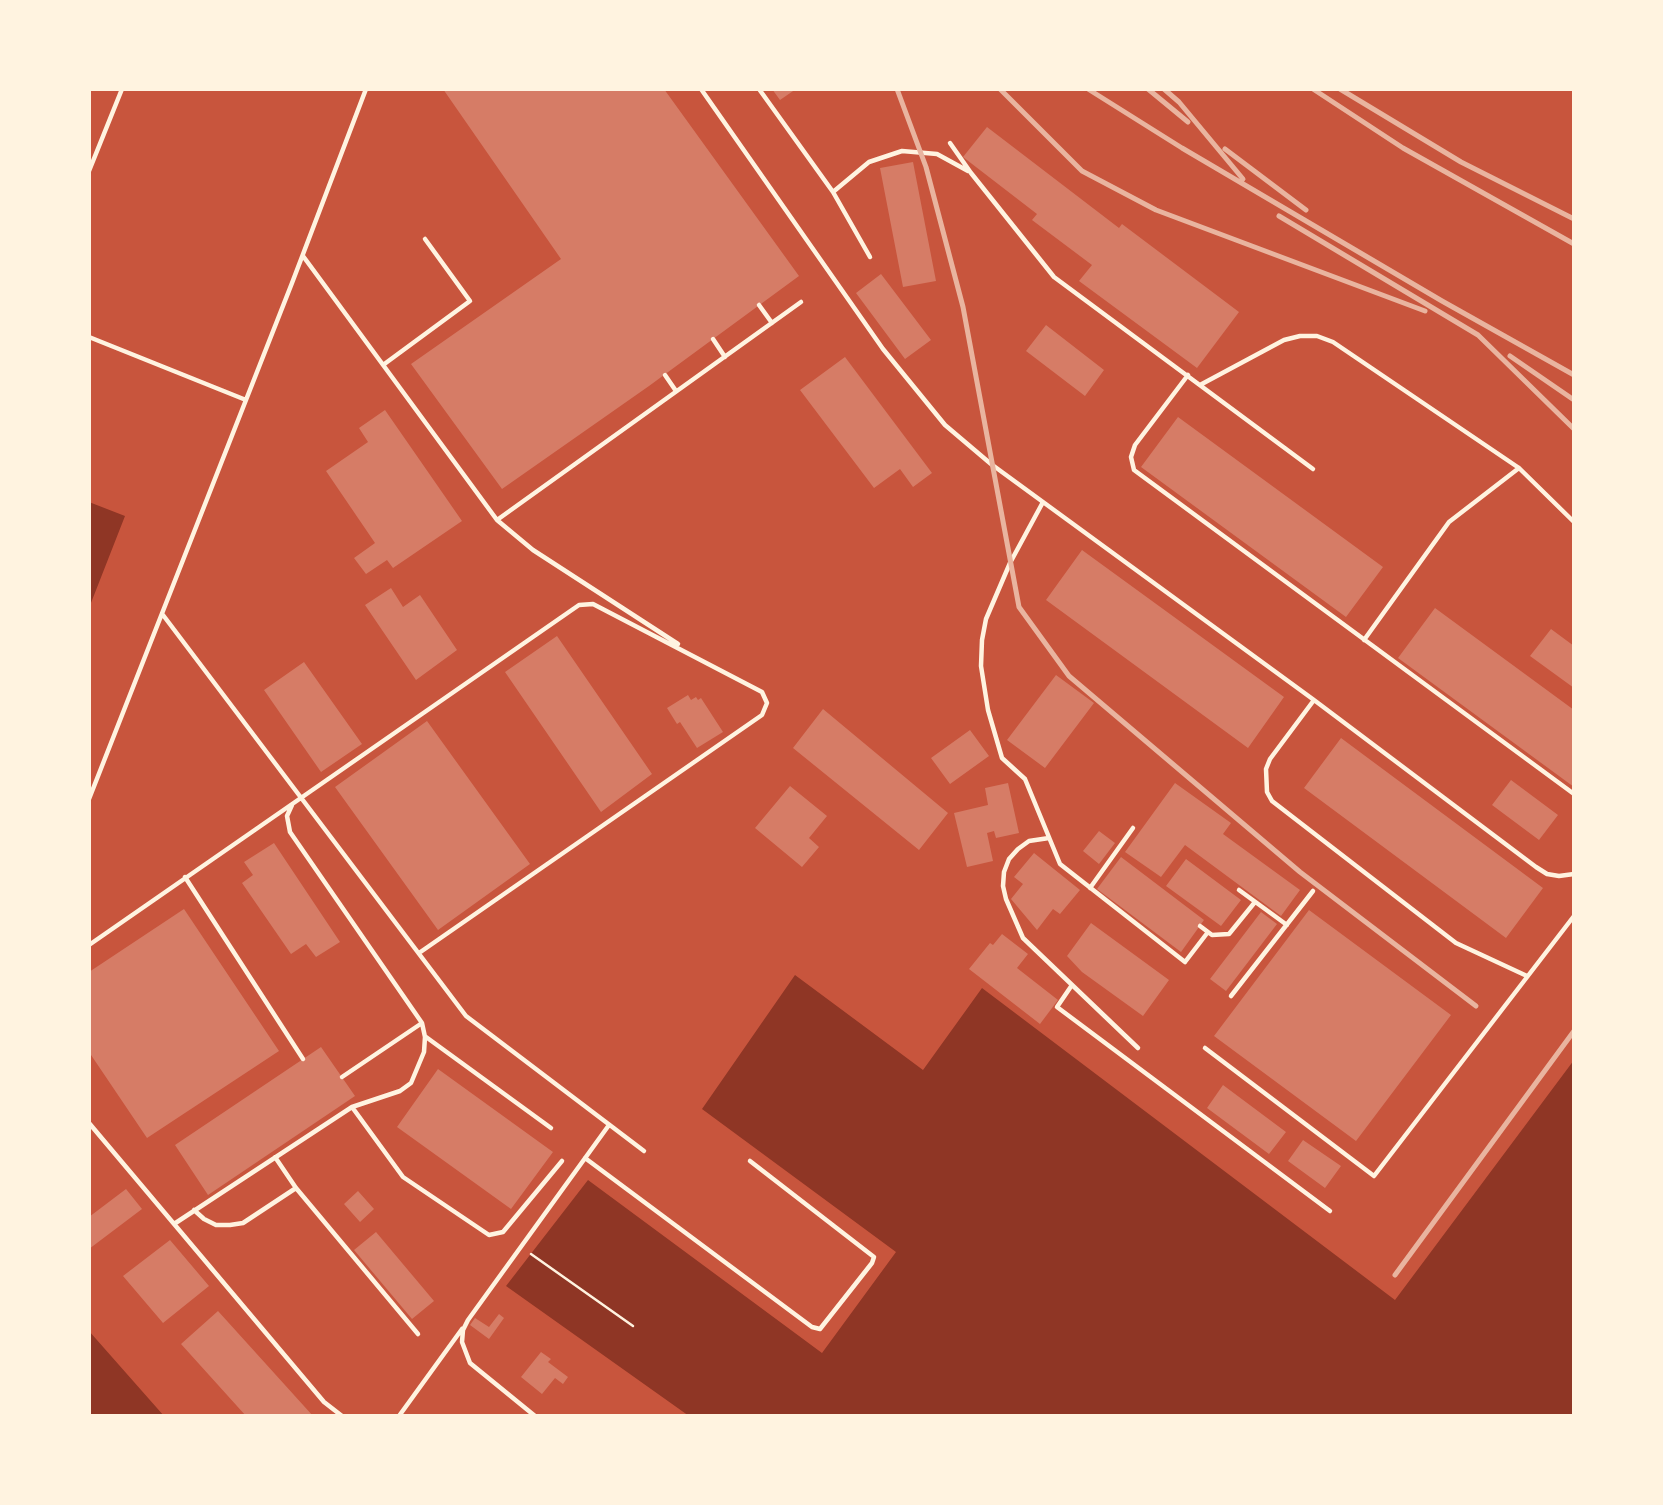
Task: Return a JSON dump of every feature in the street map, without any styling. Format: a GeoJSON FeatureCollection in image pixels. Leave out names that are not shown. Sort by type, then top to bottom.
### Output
{"type":"FeatureCollection","features":[{"type":"Feature","properties":{"kind":"lane"},"geometry":{"type":"LineString","coordinates":[[89,171],[122,89]]}},
{"type":"Feature","properties":{"kind":"lane"},"geometry":{"type":"LineString","coordinates":[[89,799],[366,89]]}},
{"type":"Feature","properties":{"kind":"lane"},"geometry":{"type":"LineString","coordinates":[[701,89],[883,349],[945,425],[991,464],[1314,700],[1536,867],[1547,874],[1574,874]]}},
{"type":"Feature","properties":{"kind":"lane"},"geometry":{"type":"LineString","coordinates":[[759,89],[833,192],[870,257]]}},
{"type":"Feature","properties":{"kind":"lane"},"geometry":{"type":"LineString","coordinates":[[950,143],[1054,277],[1313,469]]}},
{"type":"Feature","properties":{"kind":"lane"},"geometry":{"type":"LineString","coordinates":[[833,192],[869,162],[902,151],[937,154],[971,173]]}},
{"type":"Feature","properties":{"kind":"lane"},"geometry":{"type":"LineString","coordinates":[[383,365],[470,301],[425,239]]}},
{"type":"Feature","properties":{"kind":"lane"},"geometry":{"type":"LineString","coordinates":[[303,255],[497,520],[533,550],[695,656]]}},
{"type":"Feature","properties":{"kind":"lane"},"geometry":{"type":"LineString","coordinates":[[497,520],[801,302]]}},
{"type":"Feature","properties":{"kind":"lane"},"geometry":{"type":"LineString","coordinates":[[759,305],[772,323]]}},
{"type":"Feature","properties":{"kind":"lane"},"geometry":{"type":"LineString","coordinates":[[1200,385],[1284,340],[1317,336],[1332,342],[1519,468],[1574,522]]}},
{"type":"Feature","properties":{"kind":"lane"},"geometry":{"type":"LineString","coordinates":[[89,337],[246,400]]}},
{"type":"Feature","properties":{"kind":"lane"},"geometry":{"type":"LineString","coordinates":[[713,340],[725,357]]}},
{"type":"Feature","properties":{"kind":"lane"},"geometry":{"type":"LineString","coordinates":[[665,375],[676,391]]}},
{"type":"Feature","properties":{"kind":"lane"},"geometry":{"type":"LineString","coordinates":[[1188,375],[1135,445],[1131,457],[1134,470],[1574,794]]}},
{"type":"Feature","properties":{"kind":"lane"},"geometry":{"type":"LineString","coordinates":[[1364,640],[1449,522],[1519,468]]}},
{"type":"Feature","properties":{"kind":"lane"},"geometry":{"type":"LineString","coordinates":[[1043,502],[1010,563],[986,619],[982,640],[981,666],[988,710],[1002,758],[1025,779],[1060,864],[1185,962],[1208,932]]}},
{"type":"Feature","properties":{"kind":"lane"},"geometry":{"type":"LineString","coordinates":[[89,944],[579,605],[593,604],[762,692],[767,702],[762,715],[419,953]]}},
{"type":"Feature","properties":{"kind":"lane"},"geometry":{"type":"LineString","coordinates":[[162,614],[466,1016],[644,1151]]}},
{"type":"Feature","properties":{"kind":"lane"},"geometry":{"type":"LineString","coordinates":[[1314,700],[1270,759],[1266,769],[1267,792],[1272,801],[1456,943],[1527,976]]}},
{"type":"Feature","properties":{"kind":"lane"},"geometry":{"type":"LineString","coordinates":[[174,1224],[352,1107],[400,1091],[411,1083],[425,1052],[422,1023],[290,832],[287,816],[289,808],[301,797]]}},
{"type":"Feature","properties":{"kind":"lane"},"geometry":{"type":"LineString","coordinates":[[1090,888],[1133,828]]}},
{"type":"Feature","properties":{"kind":"lane"},"geometry":{"type":"LineString","coordinates":[[1049,838],[1029,841],[1009,859],[1004,872],[1006,899],[1023,938],[1138,1048]]}},
{"type":"Feature","properties":{"kind":"lane"},"geometry":{"type":"LineString","coordinates":[[185,877],[303,1059]]}},
{"type":"Feature","properties":{"kind":"lane"},"geometry":{"type":"LineString","coordinates":[[1239,890],[1287,925]]}},
{"type":"Feature","properties":{"kind":"lane"},"geometry":{"type":"LineString","coordinates":[[1231,996],[1313,891]]}},
{"type":"Feature","properties":{"kind":"lane"},"geometry":{"type":"LineString","coordinates":[[1200,926],[1218,936],[1229,934],[1255,902]]}},
{"type":"Feature","properties":{"kind":"lane"},"geometry":{"type":"LineString","coordinates":[[1206,1048],[1374,1176],[1574,916]]}},
{"type":"Feature","properties":{"kind":"lane"},"geometry":{"type":"LineString","coordinates":[[1072,985],[1057,1007],[1330,1211]]}},
{"type":"Feature","properties":{"kind":"lane"},"geometry":{"type":"LineString","coordinates":[[342,1077],[422,1023]]}},
{"type":"Feature","properties":{"kind":"lane"},"geometry":{"type":"LineString","coordinates":[[425,1037],[551,1128]]}},
{"type":"Feature","properties":{"kind":"lane"},"geometry":{"type":"LineString","coordinates":[[352,1107],[403,1177],[489,1235],[503,1232],[562,1161]]}},
{"type":"Feature","properties":{"kind":"lane"},"geometry":{"type":"LineString","coordinates":[[89,1123],[324,1402],[342,1416]]}},
{"type":"Feature","properties":{"kind":"lane"},"geometry":{"type":"LineString","coordinates":[[399,1416],[609,1125]]}},
{"type":"Feature","properties":{"kind":"lane"},"geometry":{"type":"LineString","coordinates":[[275,1157],[296,1188],[418,1334]]}},
{"type":"Feature","properties":{"kind":"lane"},"geometry":{"type":"LineString","coordinates":[[585,1158],[812,1327],[820,1329],[872,1264],[874,1257],[750,1161]]}},
{"type":"Feature","properties":{"kind":"lane"},"geometry":{"type":"LineString","coordinates":[[194,1210],[204,1219],[230,1226],[243,1223],[296,1188]]}},
{"type":"Feature","properties":{"kind":"lane"},"geometry":{"type":"LineString","coordinates":[[468,1320],[463,1330],[462,1342],[470,1363],[536,1416]]}},
{"type":"Feature","properties":{"kind":"path"},"geometry":{"type":"LineString","coordinates":[[531,1254],[633,1326]]}},
{"type":"Feature","properties":{"kind":"shaded area"},"geometry":{"type":"Polygon","coordinates":[[[89,502],[125,516],[89,608],[89,502]]]}},
{"type":"Feature","properties":{"kind":"shaded area"},"geometry":{"type":"Polygon","coordinates":[[[795,975],[923,1070],[982,988],[1395,1300],[1574,1060],[1574,1416],[689,1416],[506,1286],[588,1180],[822,1353],[896,1252],[702,1109],[795,975]]]}},
{"type":"Feature","properties":{"kind":"shaded area"},"geometry":{"type":"Polygon","coordinates":[[[89,1331],[164,1416],[89,1416],[89,1331]]]}},
{"type":"Feature","properties":{"kind":"building"},"geometry":{"type":"Polygon","coordinates":[[[443,89],[664,89],[799,276],[502,489],[411,364],[561,259],[443,89]]]}},
{"type":"Feature","properties":{"kind":"building"},"geometry":{"type":"Polygon","coordinates":[[[772,89],[796,89],[780,100],[772,89]]]}},
{"type":"Feature","properties":{"kind":"building"},"geometry":{"type":"Polygon","coordinates":[[[987,127],[1119,228],[1122,224],[1239,312],[1197,368],[1079,281],[1092,265],[1032,220],[1037,214],[963,157],[987,127]]]}},
{"type":"Feature","properties":{"kind":"building"},"geometry":{"type":"Polygon","coordinates":[[[913,162],[936,281],[903,287],[880,168],[913,162]]]}},
{"type":"Feature","properties":{"kind":"building"},"geometry":{"type":"Polygon","coordinates":[[[881,274],[931,340],[905,359],[856,293],[881,274]]]}},
{"type":"Feature","properties":{"kind":"building"},"geometry":{"type":"Polygon","coordinates":[[[1046,325],[1104,370],[1085,396],[1026,351],[1046,325]]]}},
{"type":"Feature","properties":{"kind":"building"},"geometry":{"type":"Polygon","coordinates":[[[845,357],[932,473],[913,487],[900,469],[874,488],[800,390],[845,357]]]}},
{"type":"Feature","properties":{"kind":"building"},"geometry":{"type":"Polygon","coordinates":[[[385,410],[462,521],[393,568],[387,560],[366,574],[354,558],[375,543],[326,471],[368,442],[359,428],[385,410]]]}},
{"type":"Feature","properties":{"kind":"building"},"geometry":{"type":"Polygon","coordinates":[[[1178,417],[1383,567],[1346,617],[1141,467],[1178,417]]]}},
{"type":"Feature","properties":{"kind":"building"},"geometry":{"type":"Polygon","coordinates":[[[1082,550],[1284,697],[1248,748],[1046,600],[1082,550]]]}},
{"type":"Feature","properties":{"kind":"building"},"geometry":{"type":"Polygon","coordinates":[[[391,588],[403,607],[420,595],[457,650],[416,680],[365,605],[391,588]]]}},
{"type":"Feature","properties":{"kind":"building"},"geometry":{"type":"Polygon","coordinates":[[[1435,608],[1574,710],[1574,787],[1398,658],[1435,608]]]}},
{"type":"Feature","properties":{"kind":"building"},"geometry":{"type":"Polygon","coordinates":[[[1551,629],[1574,646],[1574,688],[1530,656],[1551,629]]]}},
{"type":"Feature","properties":{"kind":"building"},"geometry":{"type":"Polygon","coordinates":[[[557,636],[652,774],[601,812],[505,672],[557,636]]]}},
{"type":"Feature","properties":{"kind":"building"},"geometry":{"type":"Polygon","coordinates":[[[304,662],[362,744],[321,772],[264,690],[304,662]]]}},
{"type":"Feature","properties":{"kind":"building"},"geometry":{"type":"Polygon","coordinates":[[[1056,675],[1094,703],[1045,768],[1007,740],[1056,675]]]}},
{"type":"Feature","properties":{"kind":"building"},"geometry":{"type":"Polygon","coordinates":[[[688,695],[691,700],[701,698],[723,732],[697,748],[667,708],[688,695]]]}},
{"type":"Feature","properties":{"kind":"building"},"geometry":{"type":"Polygon","coordinates":[[[823,709],[948,813],[919,850],[793,748],[823,709]]]}},
{"type":"Feature","properties":{"kind":"building"},"geometry":{"type":"Polygon","coordinates":[[[427,721],[530,864],[438,930],[335,787],[427,721]]]}},
{"type":"Feature","properties":{"kind":"building"},"geometry":{"type":"Polygon","coordinates":[[[970,730],[989,756],[950,784],[931,758],[970,730]]]}},
{"type":"Feature","properties":{"kind":"building"},"geometry":{"type":"Polygon","coordinates":[[[1341,738],[1543,888],[1506,938],[1304,788],[1341,738]]]}},
{"type":"Feature","properties":{"kind":"building"},"geometry":{"type":"Polygon","coordinates":[[[1511,780],[1558,815],[1539,840],[1492,805],[1511,780]]]}},
{"type":"Feature","properties":{"kind":"building"},"geometry":{"type":"Polygon","coordinates":[[[1008,783],[1019,833],[996,838],[994,831],[987,833],[993,861],[967,867],[954,813],[988,805],[985,788],[1008,783]]]}},
{"type":"Feature","properties":{"kind":"building"},"geometry":{"type":"Polygon","coordinates":[[[1175,783],[1231,823],[1223,834],[1300,890],[1281,916],[1185,845],[1161,877],[1125,852],[1175,783]]]}},
{"type":"Feature","properties":{"kind":"building"},"geometry":{"type":"Polygon","coordinates":[[[790,786],[827,816],[809,838],[819,847],[802,867],[755,828],[790,786]]]}},
{"type":"Feature","properties":{"kind":"building"},"geometry":{"type":"Polygon","coordinates":[[[1099,831],[1115,843],[1099,864],[1083,851],[1099,831]]]}},
{"type":"Feature","properties":{"kind":"building"},"geometry":{"type":"Polygon","coordinates":[[[274,843],[340,942],[316,957],[306,944],[291,954],[242,883],[253,875],[244,862],[274,843]]]}},
{"type":"Feature","properties":{"kind":"building"},"geometry":{"type":"Polygon","coordinates":[[[1034,853],[1080,890],[1060,914],[1053,909],[1037,930],[1011,899],[1023,884],[1014,877],[1034,853]]]}},
{"type":"Feature","properties":{"kind":"building"},"geometry":{"type":"Polygon","coordinates":[[[1121,857],[1204,920],[1181,952],[1097,889],[1121,857]]]}},
{"type":"Feature","properties":{"kind":"building"},"geometry":{"type":"Polygon","coordinates":[[[1186,859],[1241,900],[1221,926],[1166,886],[1186,859]]]}},
{"type":"Feature","properties":{"kind":"building"},"geometry":{"type":"Polygon","coordinates":[[[184,909],[279,1051],[147,1138],[89,1052],[89,972],[184,909]]]}},
{"type":"Feature","properties":{"kind":"building"},"geometry":{"type":"Polygon","coordinates":[[[1309,910],[1451,1015],[1356,1141],[1214,1036],[1309,910]]]}},
{"type":"Feature","properties":{"kind":"building"},"geometry":{"type":"Polygon","coordinates":[[[1261,912],[1277,924],[1226,991],[1210,979],[1261,912]]]}},
{"type":"Feature","properties":{"kind":"building"},"geometry":{"type":"Polygon","coordinates":[[[1091,923],[1169,980],[1143,1016],[1082,972],[1067,956],[1091,923]]]}},
{"type":"Feature","properties":{"kind":"building"},"geometry":{"type":"Polygon","coordinates":[[[1002,934],[1028,954],[1017,968],[1058,1000],[1040,1024],[969,969],[990,943],[993,945],[1002,934]]]}},
{"type":"Feature","properties":{"kind":"building"},"geometry":{"type":"Polygon","coordinates":[[[321,1047],[355,1096],[208,1195],[175,1145],[321,1047]]]}},
{"type":"Feature","properties":{"kind":"building"},"geometry":{"type":"Polygon","coordinates":[[[438,1069],[553,1152],[511,1209],[397,1127],[438,1069]]]}},
{"type":"Feature","properties":{"kind":"building"},"geometry":{"type":"Polygon","coordinates":[[[1223,1085],[1286,1132],[1269,1154],[1207,1108],[1223,1085]]]}},
{"type":"Feature","properties":{"kind":"building"},"geometry":{"type":"Polygon","coordinates":[[[1303,1140],[1341,1166],[1325,1188],[1288,1161],[1303,1140]]]}},
{"type":"Feature","properties":{"kind":"building"},"geometry":{"type":"Polygon","coordinates":[[[126,1189],[142,1209],[89,1249],[89,1217],[126,1189]]]}},
{"type":"Feature","properties":{"kind":"building"},"geometry":{"type":"Polygon","coordinates":[[[358,1191],[374,1209],[360,1222],[344,1204],[358,1191]]]}},
{"type":"Feature","properties":{"kind":"building"},"geometry":{"type":"Polygon","coordinates":[[[376,1232],[434,1301],[412,1319],[354,1250],[376,1232]]]}},
{"type":"Feature","properties":{"kind":"building"},"geometry":{"type":"Polygon","coordinates":[[[170,1240],[209,1286],[163,1323],[123,1276],[170,1240]]]}},
{"type":"Feature","properties":{"kind":"building"},"geometry":{"type":"Polygon","coordinates":[[[218,1311],[313,1416],[246,1416],[181,1344],[218,1311]]]}},
{"type":"Feature","properties":{"kind":"building"},"geometry":{"type":"Polygon","coordinates":[[[499,1314],[504,1318],[489,1339],[470,1325],[475,1318],[489,1327],[499,1314]]]}},
{"type":"Feature","properties":{"kind":"building"},"geometry":{"type":"Polygon","coordinates":[[[541,1352],[551,1359],[548,1362],[568,1377],[563,1384],[555,1378],[542,1394],[521,1377],[541,1352]]]}},
{"type":"Feature","properties":{"kind":"railway"},"geometry":{"type":"LineString","coordinates":[[897,89],[926,167],[963,307],[1019,607],[1069,676],[1300,872],[1476,1006]]}},
{"type":"Feature","properties":{"kind":"railway"},"geometry":{"type":"LineString","coordinates":[[1000,89],[1082,171],[1156,210],[1425,311]]}},
{"type":"Feature","properties":{"kind":"railway"},"geometry":{"type":"LineString","coordinates":[[1088,89],[1182,148],[1442,301],[1574,375]]}},
{"type":"Feature","properties":{"kind":"railway"},"geometry":{"type":"LineString","coordinates":[[1148,89],[1188,122]]}},
{"type":"Feature","properties":{"kind":"railway"},"geometry":{"type":"LineString","coordinates":[[1164,89],[1179,102],[1243,179]]}},
{"type":"Feature","properties":{"kind":"railway"},"geometry":{"type":"LineString","coordinates":[[1313,89],[1403,148],[1574,244]]}},
{"type":"Feature","properties":{"kind":"railway"},"geometry":{"type":"LineString","coordinates":[[1340,89],[1461,162],[1574,219]]}},
{"type":"Feature","properties":{"kind":"railway"},"geometry":{"type":"LineString","coordinates":[[1225,149],[1306,210]]}},
{"type":"Feature","properties":{"kind":"railway"},"geometry":{"type":"LineString","coordinates":[[1279,216],[1478,335],[1574,429]]}},
{"type":"Feature","properties":{"kind":"railway"},"geometry":{"type":"LineString","coordinates":[[1510,356],[1574,400]]}},
{"type":"Feature","properties":{"kind":"railway"},"geometry":{"type":"LineString","coordinates":[[1395,1275],[1574,1031]]}}]}
